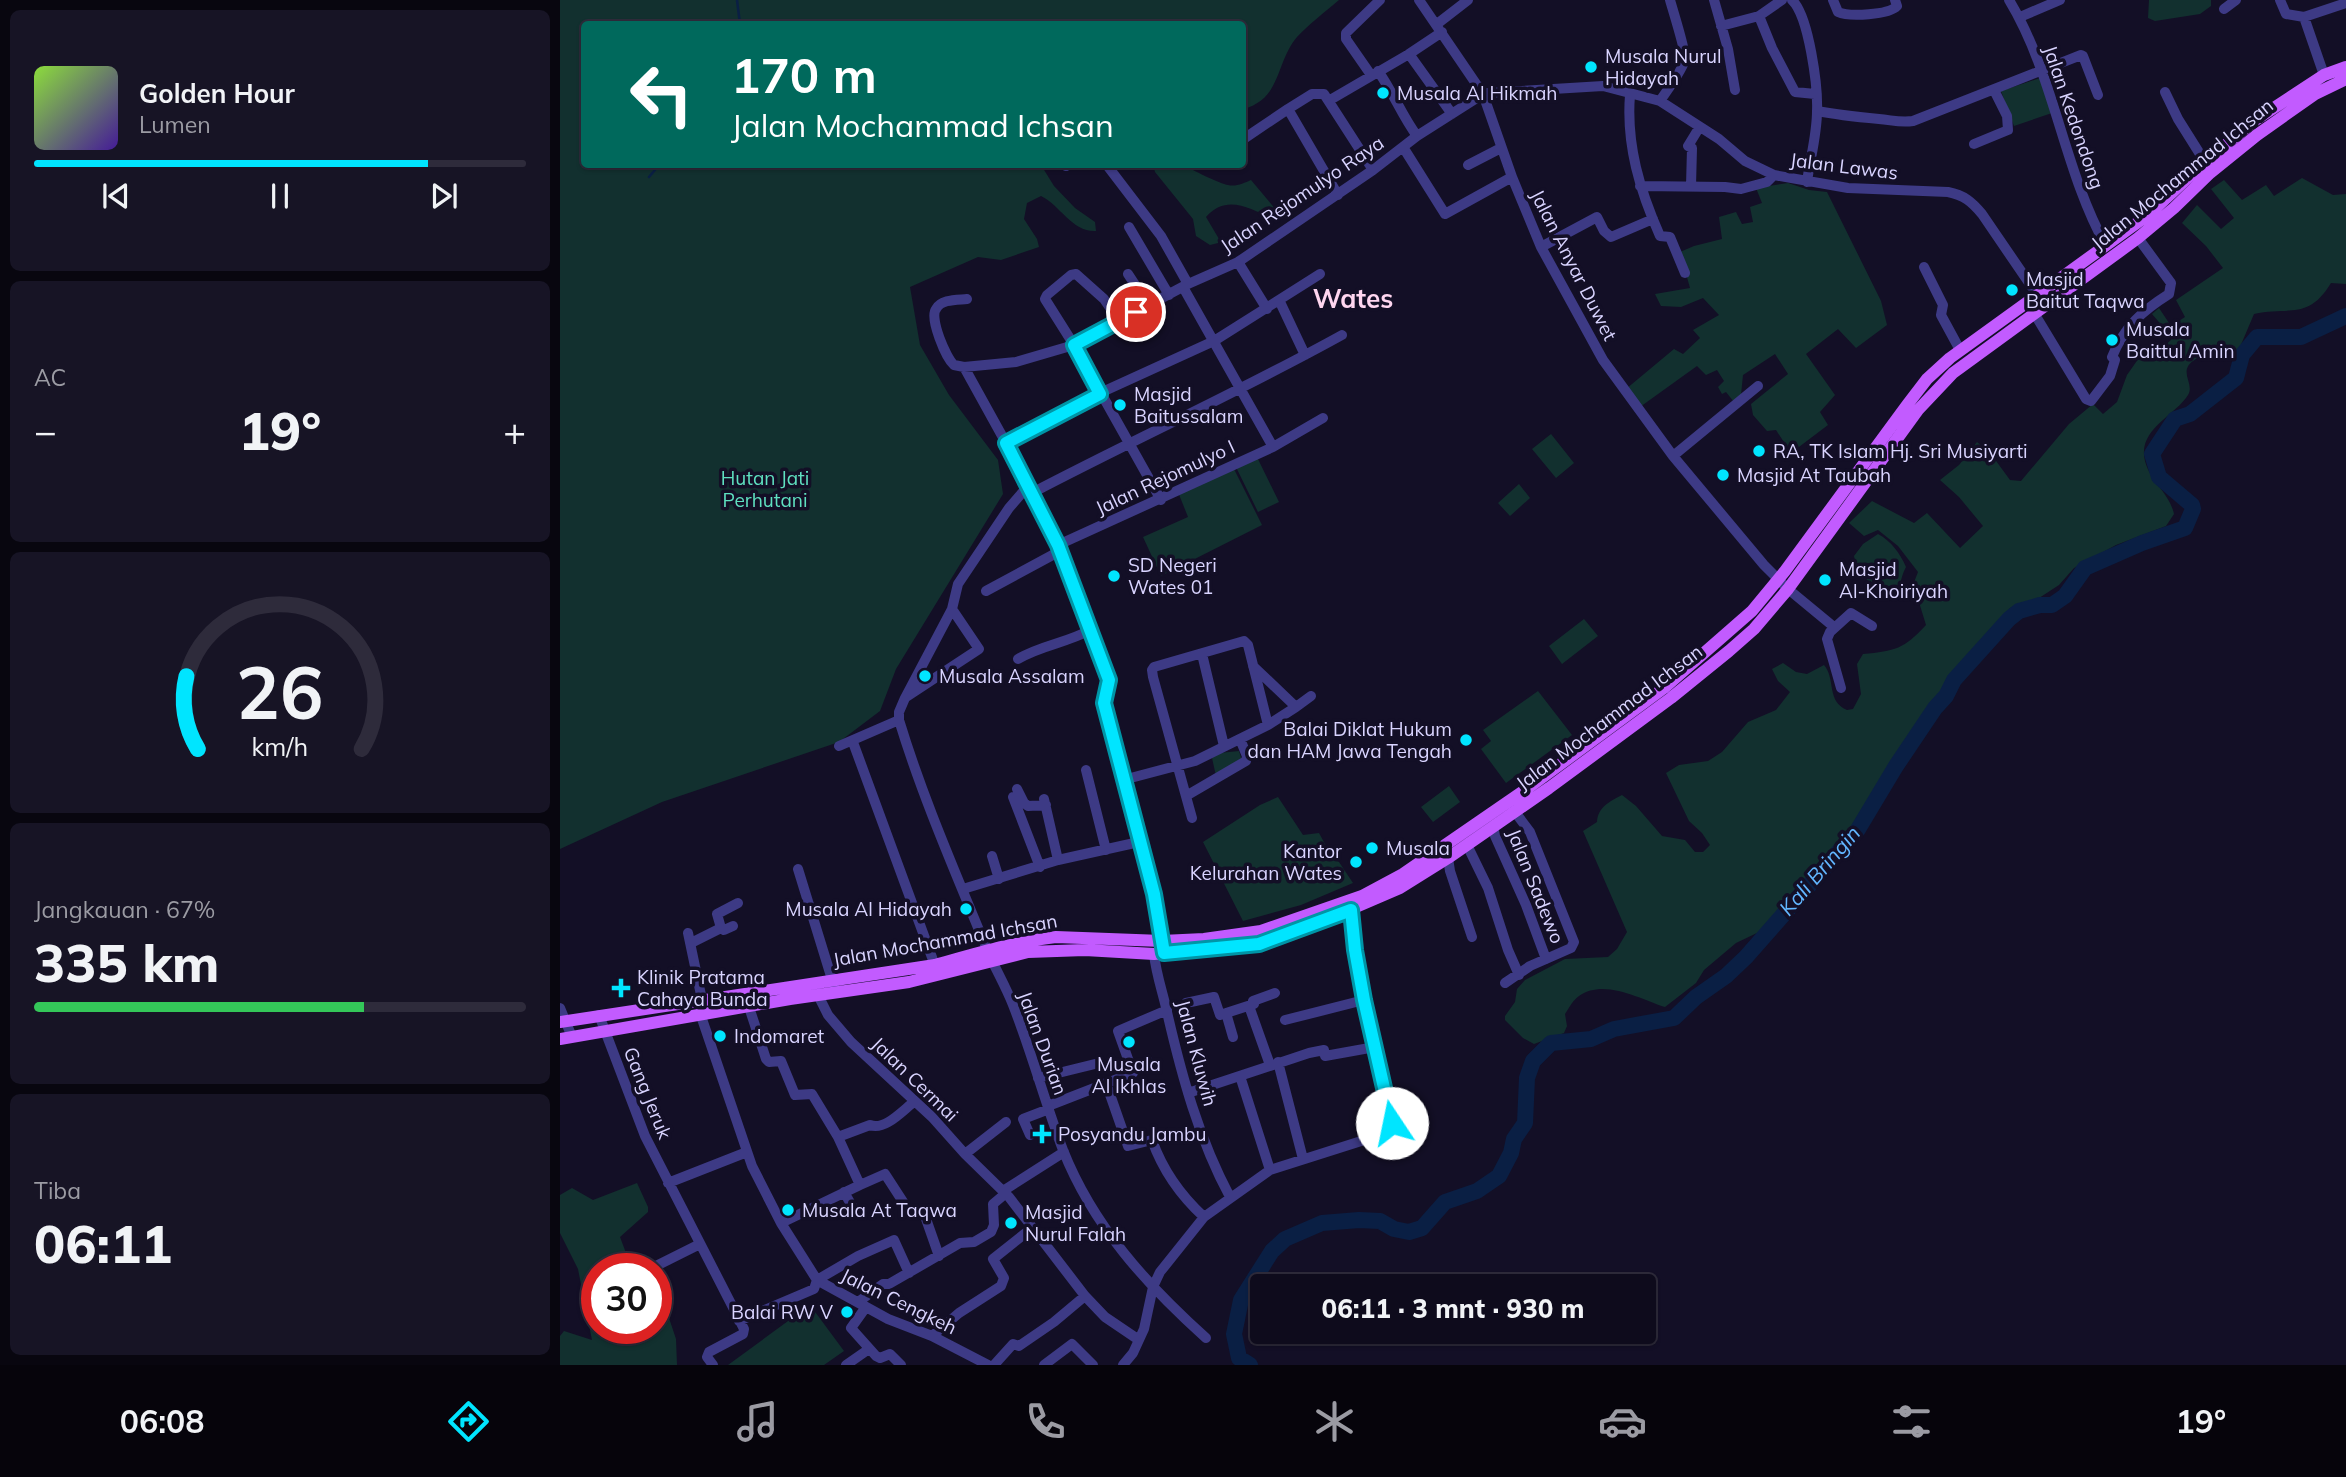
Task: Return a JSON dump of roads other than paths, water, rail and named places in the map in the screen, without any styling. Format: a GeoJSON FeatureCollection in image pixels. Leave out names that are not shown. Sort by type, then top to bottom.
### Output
{"type":"FeatureCollection","features":[{"type":"Feature","properties":{"kind":"main road","name":"Jalan Mochammad Ichsan"},"geometry":{"type":"LineString","coordinates":[[563,1021],[701,999],[815,990],[836,993],[989,956],[1054,950],[1259,944],[1362,896],[1403,874],[1511,807],[1671,698],[1754,629],[1927,379],[2036,294],[2148,215],[2254,121],[2324,75],[2346,67]]}},
{"type":"Feature","properties":{"kind":"main road","name":"Jalan Mochammad Ichsan"},"geometry":{"type":"LineString","coordinates":[[1783,584],[1925,401],[1953,373],[2138,238],[2257,135],[2315,94],[2346,79]]}},
{"type":"Feature","properties":{"kind":"main road","name":"Jalan Mochammad Ichsan"},"geometry":{"type":"LineString","coordinates":[[1312,920],[1351,910],[1400,888],[1467,845],[1493,826],[1511,807]]}},
{"type":"Feature","properties":{"kind":"main road","name":"Jalan Mochammad Ichsan"},"geometry":{"type":"LineString","coordinates":[[566,1038],[749,1007],[815,990],[833,980],[937,970]]}},
{"type":"Feature","properties":{"kind":"street"},"geometry":{"type":"LineString","coordinates":[[1380,0],[1346,33],[1346,39],[1393,93],[1404,118],[1417,136]]}},
{"type":"Feature","properties":{"kind":"street","name":"Jalan Anyar Duwet"},"geometry":{"type":"LineString","coordinates":[[1419,0],[1483,94],[1501,148],[1541,247],[1602,360],[1673,456],[1783,584],[1834,628]]}},
{"type":"Feature","properties":{"kind":"street"},"geometry":{"type":"LineString","coordinates":[[1329,100],[1409,54],[1468,0]]}},
{"type":"Feature","properties":{"kind":"street"},"geometry":{"type":"LineString","coordinates":[[1660,101],[1685,59],[1670,0]]}},
{"type":"Feature","properties":{"kind":"street"},"geometry":{"type":"LineString","coordinates":[[1714,0],[1735,90]]}},
{"type":"Feature","properties":{"kind":"street"},"geometry":{"type":"LineString","coordinates":[[1721,26],[1759,16],[1782,0]]}},
{"type":"Feature","properties":{"kind":"street"},"geometry":{"type":"LineString","coordinates":[[1792,0],[1797,5],[1810,45],[1814,69],[1817,111],[1807,182]]}},
{"type":"Feature","properties":{"kind":"street"},"geometry":{"type":"LineString","coordinates":[[1833,0],[1838,12],[1847,15],[1891,12],[1897,6],[1895,0]]}},
{"type":"Feature","properties":{"kind":"street","name":"Jalan Kedondong"},"geometry":{"type":"LineString","coordinates":[[2009,0],[2020,17],[2042,69],[2086,206],[2106,246]]}},
{"type":"Feature","properties":{"kind":"street"},"geometry":{"type":"LineString","coordinates":[[2020,17],[2060,0]]}},
{"type":"Feature","properties":{"kind":"street"},"geometry":{"type":"LineString","coordinates":[[2224,9],[2235,0]]}},
{"type":"Feature","properties":{"kind":"street"},"geometry":{"type":"LineString","coordinates":[[2280,0],[2286,15],[2304,17],[2346,4]]}},
{"type":"Feature","properties":{"kind":"street"},"geometry":{"type":"LineString","coordinates":[[1759,16],[1795,92],[1815,94]]}},
{"type":"Feature","properties":{"kind":"street"},"geometry":{"type":"LineString","coordinates":[[2304,17],[2324,75]]}},
{"type":"Feature","properties":{"kind":"street"},"geometry":{"type":"LineString","coordinates":[[1409,54],[1451,114]]}},
{"type":"Feature","properties":{"kind":"street"},"geometry":{"type":"LineString","coordinates":[[1817,111],[1902,123],[1913,121],[2082,55],[2098,95]]}},
{"type":"Feature","properties":{"kind":"street","name":"Jalan Lawas"},"geometry":{"type":"LineString","coordinates":[[1483,94],[1603,86],[1660,101],[1718,139],[1745,162],[1774,175],[1848,188],[1948,192],[1961,195],[1972,202],[1982,214],[2036,294],[2039,309],[2086,399],[2091,401],[2110,376],[2115,360],[2112,357],[2118,341],[2130,324],[2169,293],[2171,283],[2138,238]]}},
{"type":"Feature","properties":{"kind":"street"},"geometry":{"type":"LineString","coordinates":[[1974,144],[2008,130],[2007,116],[1994,90]]}},
{"type":"Feature","properties":{"kind":"street"},"geometry":{"type":"LineString","coordinates":[[1246,137],[1319,92],[1329,100],[1374,170]]}},
{"type":"Feature","properties":{"kind":"street"},"geometry":{"type":"LineString","coordinates":[[2165,92],[2178,119],[2205,162]]}},
{"type":"Feature","properties":{"kind":"street","name":"Jalan Rejomulyo Raya"},"geometry":{"type":"LineString","coordinates":[[964,367],[1016,362],[1074,345],[1238,262],[1374,170],[1417,136],[1483,94]]}},
{"type":"Feature","properties":{"kind":"street"},"geometry":{"type":"LineString","coordinates":[[1630,95],[1629,116],[1640,186],[1661,237],[1670,237],[1685,274]]}},
{"type":"Feature","properties":{"kind":"street"},"geometry":{"type":"LineString","coordinates":[[1288,109],[1338,195]]}},
{"type":"Feature","properties":{"kind":"street"},"geometry":{"type":"LineString","coordinates":[[1691,186],[1692,148],[1688,146],[1699,128]]}},
{"type":"Feature","properties":{"kind":"street"},"geometry":{"type":"LineString","coordinates":[[1403,147],[1445,214],[1512,177]]}},
{"type":"Feature","properties":{"kind":"street"},"geometry":{"type":"LineString","coordinates":[[1468,164],[1501,148]]}},
{"type":"Feature","properties":{"kind":"street"},"geometry":{"type":"LineString","coordinates":[[1109,168],[1161,236],[1240,390],[1273,447]]}},
{"type":"Feature","properties":{"kind":"street"},"geometry":{"type":"LineString","coordinates":[[1640,186],[1741,189],[1767,182],[1774,175]]}},
{"type":"Feature","properties":{"kind":"street"},"geometry":{"type":"LineString","coordinates":[[1541,247],[1597,218],[1611,237],[1653,219]]}},
{"type":"Feature","properties":{"kind":"street"},"geometry":{"type":"LineString","coordinates":[[1129,227],[1169,295]]}},
{"type":"Feature","properties":{"kind":"street"},"geometry":{"type":"LineString","coordinates":[[1238,262],[1267,309]]}},
{"type":"Feature","properties":{"kind":"street"},"geometry":{"type":"LineString","coordinates":[[1924,267],[1943,305],[1941,315],[1960,351]]}},
{"type":"Feature","properties":{"kind":"street"},"geometry":{"type":"LineString","coordinates":[[1128,274],[1149,306]]}},
{"type":"Feature","properties":{"kind":"street"},"geometry":{"type":"LineString","coordinates":[[1006,443],[1100,394],[1214,341],[1280,302],[1320,274]]}},
{"type":"Feature","properties":{"kind":"street"},"geometry":{"type":"LineString","coordinates":[[1119,321],[1104,299],[1081,277],[1071,275],[1045,299],[1074,345],[1161,500]]}},
{"type":"Feature","properties":{"kind":"street"},"geometry":{"type":"LineString","coordinates":[[964,367],[954,365],[944,351],[933,315],[936,308],[946,301],[967,299]]}},
{"type":"Feature","properties":{"kind":"street"},"geometry":{"type":"LineString","coordinates":[[1280,302],[1305,355]]}},
{"type":"Feature","properties":{"kind":"street"},"geometry":{"type":"LineString","coordinates":[[839,746],[901,725],[899,712],[952,609],[958,584],[1009,508],[1030,489],[1240,390],[1342,335]]}},
{"type":"Feature","properties":{"kind":"street","name":"Jalan Kluwih"},"geometry":{"type":"LineString","coordinates":[[964,367],[1059,548],[1109,680],[1104,703],[1154,894],[1167,1010],[1206,1150],[1230,1197]]}},
{"type":"Feature","properties":{"kind":"street"},"geometry":{"type":"LineString","coordinates":[[1673,456],[1758,386]]}},
{"type":"Feature","properties":{"kind":"street","name":"Jalan Rejomulyo I"},"geometry":{"type":"LineString","coordinates":[[986,591],[1059,548],[1273,447],[1324,418]]}},
{"type":"Feature","properties":{"kind":"street"},"geometry":{"type":"LineString","coordinates":[[905,698],[979,649],[952,609]]}},
{"type":"Feature","properties":{"kind":"street"},"geometry":{"type":"LineString","coordinates":[[1840,688],[1827,639],[1830,632],[1852,613],[1872,626]]}},
{"type":"Feature","properties":{"kind":"street"},"geometry":{"type":"LineString","coordinates":[[1018,659],[1035,650],[1062,643],[1090,629]]}},
{"type":"Feature","properties":{"kind":"street"},"geometry":{"type":"LineString","coordinates":[[1192,818],[1152,670],[1158,664],[1244,641],[1248,645],[1268,725]]}},
{"type":"Feature","properties":{"kind":"street"},"geometry":{"type":"LineString","coordinates":[[1202,654],[1224,746]]}},
{"type":"Feature","properties":{"kind":"street"},"geometry":{"type":"LineString","coordinates":[[1253,666],[1296,707]]}},
{"type":"Feature","properties":{"kind":"street"},"geometry":{"type":"LineString","coordinates":[[1123,780],[1195,761],[1268,725],[1311,696]]}},
{"type":"Feature","properties":{"kind":"street","name":"Jalan Durian"},"geometry":{"type":"LineString","coordinates":[[901,725],[918,781],[989,956],[1013,1004],[1064,1152],[1106,1230],[1123,1254],[1206,1338]]}},
{"type":"Feature","properties":{"kind":"street"},"geometry":{"type":"LineString","coordinates":[[1186,796],[1246,761],[1240,738]]}},
{"type":"Feature","properties":{"kind":"street"},"geometry":{"type":"LineString","coordinates":[[854,746],[937,970]]}},
{"type":"Feature","properties":{"kind":"street"},"geometry":{"type":"LineString","coordinates":[[1086,770],[1106,850]]}},
{"type":"Feature","properties":{"kind":"street"},"geometry":{"type":"LineString","coordinates":[[1040,867],[1015,793],[1028,806],[1045,802],[1058,860]]}},
{"type":"Feature","properties":{"kind":"street"},"geometry":{"type":"LineString","coordinates":[[1504,983],[1571,948],[1574,942],[1530,832],[1511,807]]}},
{"type":"Feature","properties":{"kind":"street","name":"Jalan Sadewo"},"geometry":{"type":"LineString","coordinates":[[1493,826],[1546,959]]}},
{"type":"Feature","properties":{"kind":"street"},"geometry":{"type":"LineString","coordinates":[[964,890],[1058,860],[1139,842]]}},
{"type":"Feature","properties":{"kind":"street"},"geometry":{"type":"LineString","coordinates":[[1467,845],[1488,888],[1519,975]]}},
{"type":"Feature","properties":{"kind":"street"},"geometry":{"type":"LineString","coordinates":[[992,856],[999,879]]}},
{"type":"Feature","properties":{"kind":"street"},"geometry":{"type":"LineString","coordinates":[[1448,858],[1472,937]]}},
{"type":"Feature","properties":{"kind":"street"},"geometry":{"type":"LineString","coordinates":[[798,869],[836,993]]}},
{"type":"Feature","properties":{"kind":"street"},"geometry":{"type":"LineString","coordinates":[[733,926],[723,930],[717,914],[738,903]]}},
{"type":"Feature","properties":{"kind":"street"},"geometry":{"type":"LineString","coordinates":[[1124,1365],[1133,1353],[1148,1317],[1153,1287],[1160,1272],[1204,1217],[1270,1170],[1377,1136],[1390,1128],[1392,1116],[1364,1000],[1351,910]]}},
{"type":"Feature","properties":{"kind":"street","name":"Jalan Cengkeh"},"geometry":{"type":"LineString","coordinates":[[721,928],[689,938],[701,999],[701,1016],[747,1152],[781,1223],[817,1280],[888,1320],[932,1336],[972,1362],[988,1365]]}},
{"type":"Feature","properties":{"kind":"street","name":"Jalan Cermai"},"geometry":{"type":"LineString","coordinates":[[815,990],[828,1014],[851,1042],[915,1101],[1004,1193],[1085,1296],[1105,1317],[1139,1340]]}},
{"type":"Feature","properties":{"kind":"street"},"geometry":{"type":"LineString","coordinates":[[1186,1003],[1214,997],[1219,1014],[1249,1006],[1262,997],[1275,993]]}},
{"type":"Feature","properties":{"kind":"street"},"geometry":{"type":"LineString","coordinates":[[1285,1020],[1364,1000]]}},
{"type":"Feature","properties":{"kind":"street"},"geometry":{"type":"LineString","coordinates":[[1249,1006],[1274,1063],[1303,1159]]}},
{"type":"Feature","properties":{"kind":"street"},"geometry":{"type":"LineString","coordinates":[[560,1007],[566,1038]]}},
{"type":"Feature","properties":{"kind":"street"},"geometry":{"type":"LineString","coordinates":[[749,1007],[766,1059],[769,1062],[781,1061],[794,1095],[812,1094],[838,1137],[860,1185]]}},
{"type":"Feature","properties":{"kind":"street"},"geometry":{"type":"LineString","coordinates":[[1030,1135],[1023,1119],[1133,1073],[1118,1031],[1167,1010]]}},
{"type":"Feature","properties":{"kind":"street"},"geometry":{"type":"LineString","coordinates":[[1226,1013],[1233,1037]]}},
{"type":"Feature","properties":{"kind":"street","name":"Gang Jeruk"},"geometry":{"type":"LineString","coordinates":[[599,1015],[645,1136],[739,1321]]}},
{"type":"Feature","properties":{"kind":"street"},"geometry":{"type":"LineString","coordinates":[[1188,1093],[1274,1063],[1324,1050],[1325,1056],[1375,1047]]}},
{"type":"Feature","properties":{"kind":"street"},"geometry":{"type":"LineString","coordinates":[[1132,1068],[1149,1062]]}},
{"type":"Feature","properties":{"kind":"street"},"geometry":{"type":"LineString","coordinates":[[1038,1078],[1095,1063]]}},
{"type":"Feature","properties":{"kind":"street"},"geometry":{"type":"LineString","coordinates":[[1240,1076],[1270,1170]]}},
{"type":"Feature","properties":{"kind":"street"},"geometry":{"type":"LineString","coordinates":[[1106,1083],[1128,1146],[1152,1140],[1169,1177],[1204,1217]]}},
{"type":"Feature","properties":{"kind":"street"},"geometry":{"type":"LineString","coordinates":[[838,1137],[870,1125],[882,1126],[915,1101]]}},
{"type":"Feature","properties":{"kind":"street"},"geometry":{"type":"LineString","coordinates":[[965,1154],[1006,1122]]}},
{"type":"Feature","properties":{"kind":"street"},"geometry":{"type":"LineString","coordinates":[[668,1183],[747,1152]]}},
{"type":"Feature","properties":{"kind":"street"},"geometry":{"type":"LineString","coordinates":[[901,1365],[890,1354],[880,1358],[851,1328],[862,1305],[883,1284],[889,1284],[960,1243],[974,1242],[991,1232],[993,1204],[1004,1193],[1064,1152]]}},
{"type":"Feature","properties":{"kind":"street"},"geometry":{"type":"LineString","coordinates":[[781,1223],[885,1174],[909,1211],[920,1211],[925,1216],[939,1256]]}},
{"type":"Feature","properties":{"kind":"street"},"geometry":{"type":"LineString","coordinates":[[844,1192],[856,1213]]}},
{"type":"Feature","properties":{"kind":"street"},"geometry":{"type":"LineString","coordinates":[[932,1336],[959,1313],[1001,1286],[1004,1279],[993,1259],[1032,1228]]}},
{"type":"Feature","properties":{"kind":"street"},"geometry":{"type":"LineString","coordinates":[[713,1365],[708,1354],[743,1334],[744,1329],[739,1321],[814,1289],[817,1280],[858,1256],[894,1240],[908,1273]]}},
{"type":"Feature","properties":{"kind":"street"},"geometry":{"type":"LineString","coordinates":[[672,1258],[699,1244]]}},
{"type":"Feature","properties":{"kind":"street"},"geometry":{"type":"LineString","coordinates":[[994,1365],[1013,1344],[1019,1346],[1085,1296]]}},
{"type":"Feature","properties":{"kind":"street"},"geometry":{"type":"LineString","coordinates":[[1044,1365],[1072,1344],[1093,1365]]}},
{"type":"Feature","properties":{"kind":"street"},"geometry":{"type":"LineString","coordinates":[[846,1365],[869,1349]]}},
{"type":"Feature","properties":{"kind":"waterway"},"geometry":{"type":"LineString","coordinates":[[737,0],[740,21]]}},
{"type":"Feature","properties":{"kind":"waterway"},"geometry":{"type":"LineString","coordinates":[[649,177],[657,168]]}},
{"type":"Feature","properties":{"kind":"waterway","name":"Kali Bringin"},"geometry":{"type":"LineString","coordinates":[[1250,1365],[1239,1358],[1234,1334],[1241,1300],[1272,1251],[1285,1239],[1322,1223],[1380,1221],[1394,1229],[1409,1232],[1422,1228],[1445,1202],[1477,1191],[1499,1176],[1511,1153],[1514,1139],[1525,1123],[1527,1078],[1533,1061],[1551,1043],[1591,1039],[1614,1029],[1674,1018],[1696,997],[1726,976],[1746,957],[1857,831],[1896,766],[1946,696],[1954,680],[2009,619],[2019,611],[2040,605],[2052,605],[2065,596],[2085,568],[2185,528],[2193,509],[2192,505],[2159,477],[2152,454],[2175,419],[2190,414],[2236,378],[2242,355],[2257,337],[2301,337],[2346,316]]}},
{"type":"Feature","properties":{"kind":"place","name":"Musala Nurul Hidayah"},"geometry":{"type":"Point","coordinates":[1591,67]}},
{"type":"Feature","properties":{"kind":"place","name":"Musala Al Hikmah"},"geometry":{"type":"Point","coordinates":[1383,93]}},
{"type":"Feature","properties":{"kind":"place","name":"Masjid Baitut Taqwa"},"geometry":{"type":"Point","coordinates":[2012,290]}},
{"type":"Feature","properties":{"kind":"place","name":"Musala Baittul Amin"},"geometry":{"type":"Point","coordinates":[2112,340]}},
{"type":"Feature","properties":{"kind":"place","name":"Masjid Baitussalam"},"geometry":{"type":"Point","coordinates":[1120,405]}},
{"type":"Feature","properties":{"kind":"place","name":"RA, TK Islam Hj. Sri Musiyarti"},"geometry":{"type":"Point","coordinates":[1759,451]}},
{"type":"Feature","properties":{"kind":"place","name":"Masjid At Taubah"},"geometry":{"type":"Point","coordinates":[1723,475]}},
{"type":"Feature","properties":{"kind":"place","name":"SD Negeri Wates 01"},"geometry":{"type":"Point","coordinates":[1114,576]}},
{"type":"Feature","properties":{"kind":"place","name":"Masjid Al-Khoiriyah"},"geometry":{"type":"Point","coordinates":[1825,580]}},
{"type":"Feature","properties":{"kind":"place","name":"Musala Assalam"},"geometry":{"type":"Point","coordinates":[925,676]}},
{"type":"Feature","properties":{"kind":"place","name":"Balai Diklat Hukum dan HAM Jawa Tengah"},"geometry":{"type":"Point","coordinates":[1466,740]}},
{"type":"Feature","properties":{"kind":"place","name":"Musala"},"geometry":{"type":"Point","coordinates":[1372,848]}},
{"type":"Feature","properties":{"kind":"place","name":"Kantor Kelurahan Wates"},"geometry":{"type":"Point","coordinates":[1356,862]}},
{"type":"Feature","properties":{"kind":"place","name":"Musala Al Hidayah"},"geometry":{"type":"Point","coordinates":[966,909]}},
{"type":"Feature","properties":{"kind":"place","name":"Klinik Pratama Cahaya Bunda"},"geometry":{"type":"Point","coordinates":[621,988]}},
{"type":"Feature","properties":{"kind":"place","name":"Indomaret"},"geometry":{"type":"Point","coordinates":[720,1036]}},
{"type":"Feature","properties":{"kind":"place","name":"Musala Al Ikhlas"},"geometry":{"type":"Point","coordinates":[1129,1042]}},
{"type":"Feature","properties":{"kind":"place","name":"Posyandu Jambu"},"geometry":{"type":"Point","coordinates":[1042,1134]}},
{"type":"Feature","properties":{"kind":"place","name":"Musala At Taqwa"},"geometry":{"type":"Point","coordinates":[788,1210]}},
{"type":"Feature","properties":{"kind":"place","name":"Masjid Nurul Falah"},"geometry":{"type":"Point","coordinates":[1011,1223]}},
{"type":"Feature","properties":{"kind":"place","name":"Balai RW V"},"geometry":{"type":"Point","coordinates":[847,1312]}},
{"type":"Feature","properties":{"kind":"district","name":"Wates"},"geometry":{"type":"Point","coordinates":[1353,299]}},
{"type":"Feature","properties":{"kind":"park label","name":"Hutan Jati Perhutani"},"geometry":{"type":"Point","coordinates":[765,489]}}]}
